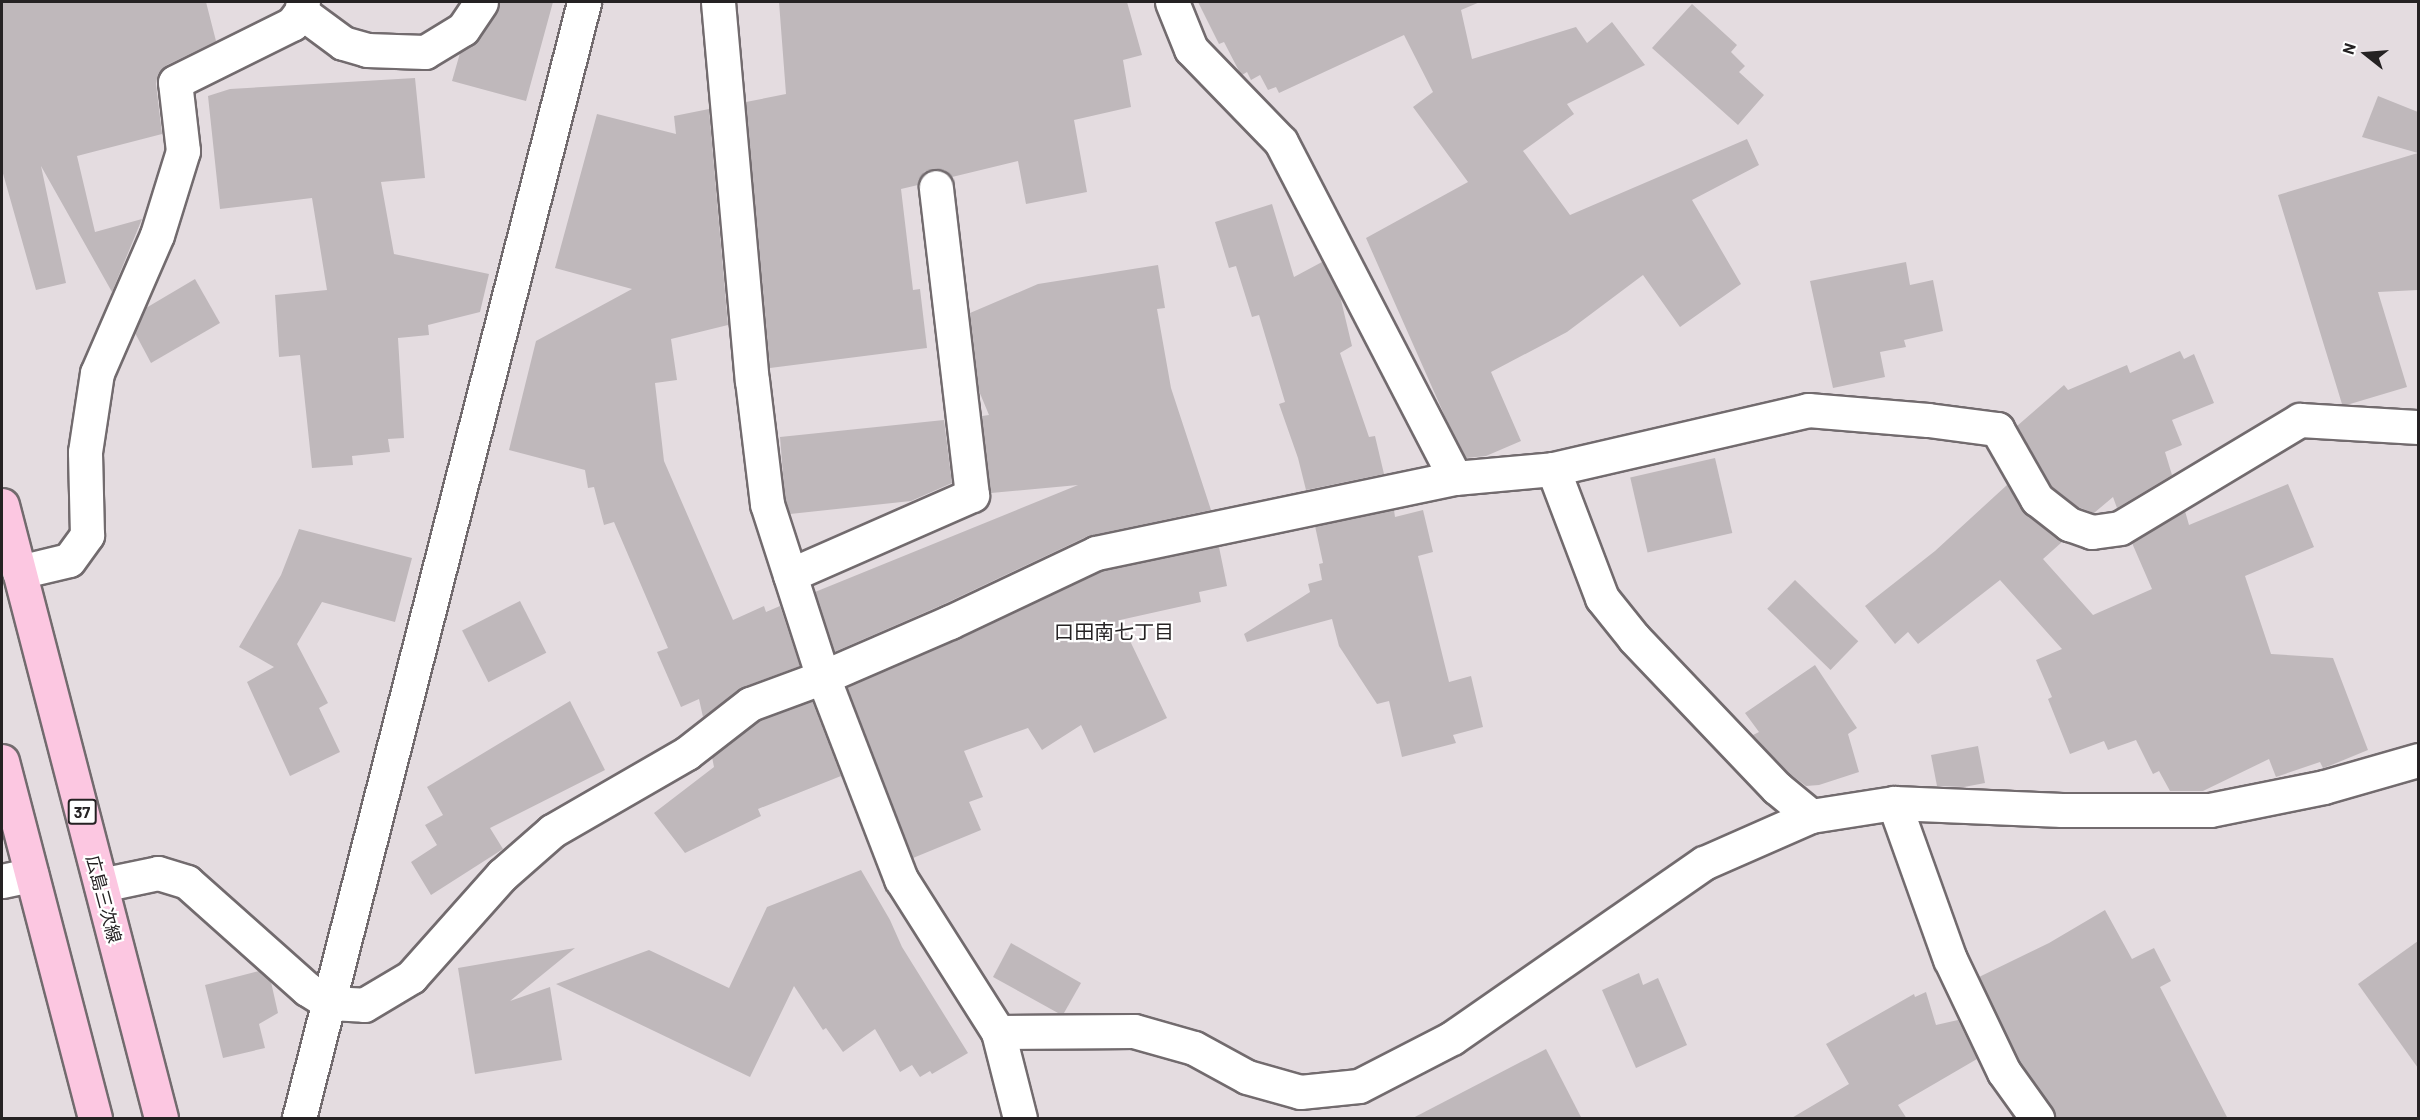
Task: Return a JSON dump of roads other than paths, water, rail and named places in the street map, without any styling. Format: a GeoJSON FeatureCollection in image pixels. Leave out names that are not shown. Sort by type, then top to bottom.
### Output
{"type":"FeatureCollection","features":[{"type":"Feature","properties":{"kind":"main road","name":"広島三次線"},"geometry":{"type":"LineString","coordinates":[[2,505],[161,1119]]}},
{"type":"Feature","properties":{"kind":"main road"},"geometry":{"type":"LineString","coordinates":[[2,761],[16,878],[95,1119]]}},
{"type":"Feature","properties":{"kind":"street"},"geometry":{"type":"LineString","coordinates":[[19,572],[69,560],[87,535],[85,452],[97,372],[156,236],[183,151],[175,82],[292,24],[302,7],[343,43],[367,50],[425,52],[463,29],[481,2]]}},
{"type":"Feature","properties":{"kind":"street"},"geometry":{"type":"LineString","coordinates":[[299,1119],[584,2]]}},
{"type":"Feature","properties":{"kind":"street"},"geometry":{"type":"LineString","coordinates":[[718,2],[752,380],[767,504],[823,677],[902,879],[998,1032],[1020,1119]]}},
{"type":"Feature","properties":{"kind":"street"},"geometry":{"type":"LineString","coordinates":[[1172,2],[1191,49],[1281,142],[1455,478]]}},
{"type":"Feature","properties":{"kind":"street"},"geometry":{"type":"LineString","coordinates":[[790,575],[972,495],[936,187]]}},
{"type":"Feature","properties":{"kind":"street"},"geometry":{"type":"LineString","coordinates":[[101,885],[159,873],[187,882],[307,989],[329,1003],[364,1005],[411,977],[502,875],[552,831],[687,753],[750,704],[823,677],[950,622],[1096,553],[1455,478],[1553,469],[1808,410],[1928,420],[1997,429],[2037,499],[2069,524],[2092,532],[2120,528],[2300,420],[2418,427]]}},
{"type":"Feature","properties":{"kind":"street"},"geometry":{"type":"LineString","coordinates":[[1553,469],[1602,598],[1634,638],[1777,788],[1811,816]]}},
{"type":"Feature","properties":{"kind":"street"},"geometry":{"type":"LineString","coordinates":[[998,1032],[1134,1032],[1194,1048],[1247,1077],[1300,1092],[1359,1086],[1452,1038],[1704,862],[1811,816],[1894,803],[2062,810],[2210,810],[2324,788],[2418,760]]}},
{"type":"Feature","properties":{"kind":"street"},"geometry":{"type":"LineString","coordinates":[[1894,803],[1950,959],[2004,1072],[2037,1119]]}},
{"type":"Feature","properties":{"kind":"district","name":"口田南七丁目"},"geometry":{"type":"Point","coordinates":[1114,631]}}]}
